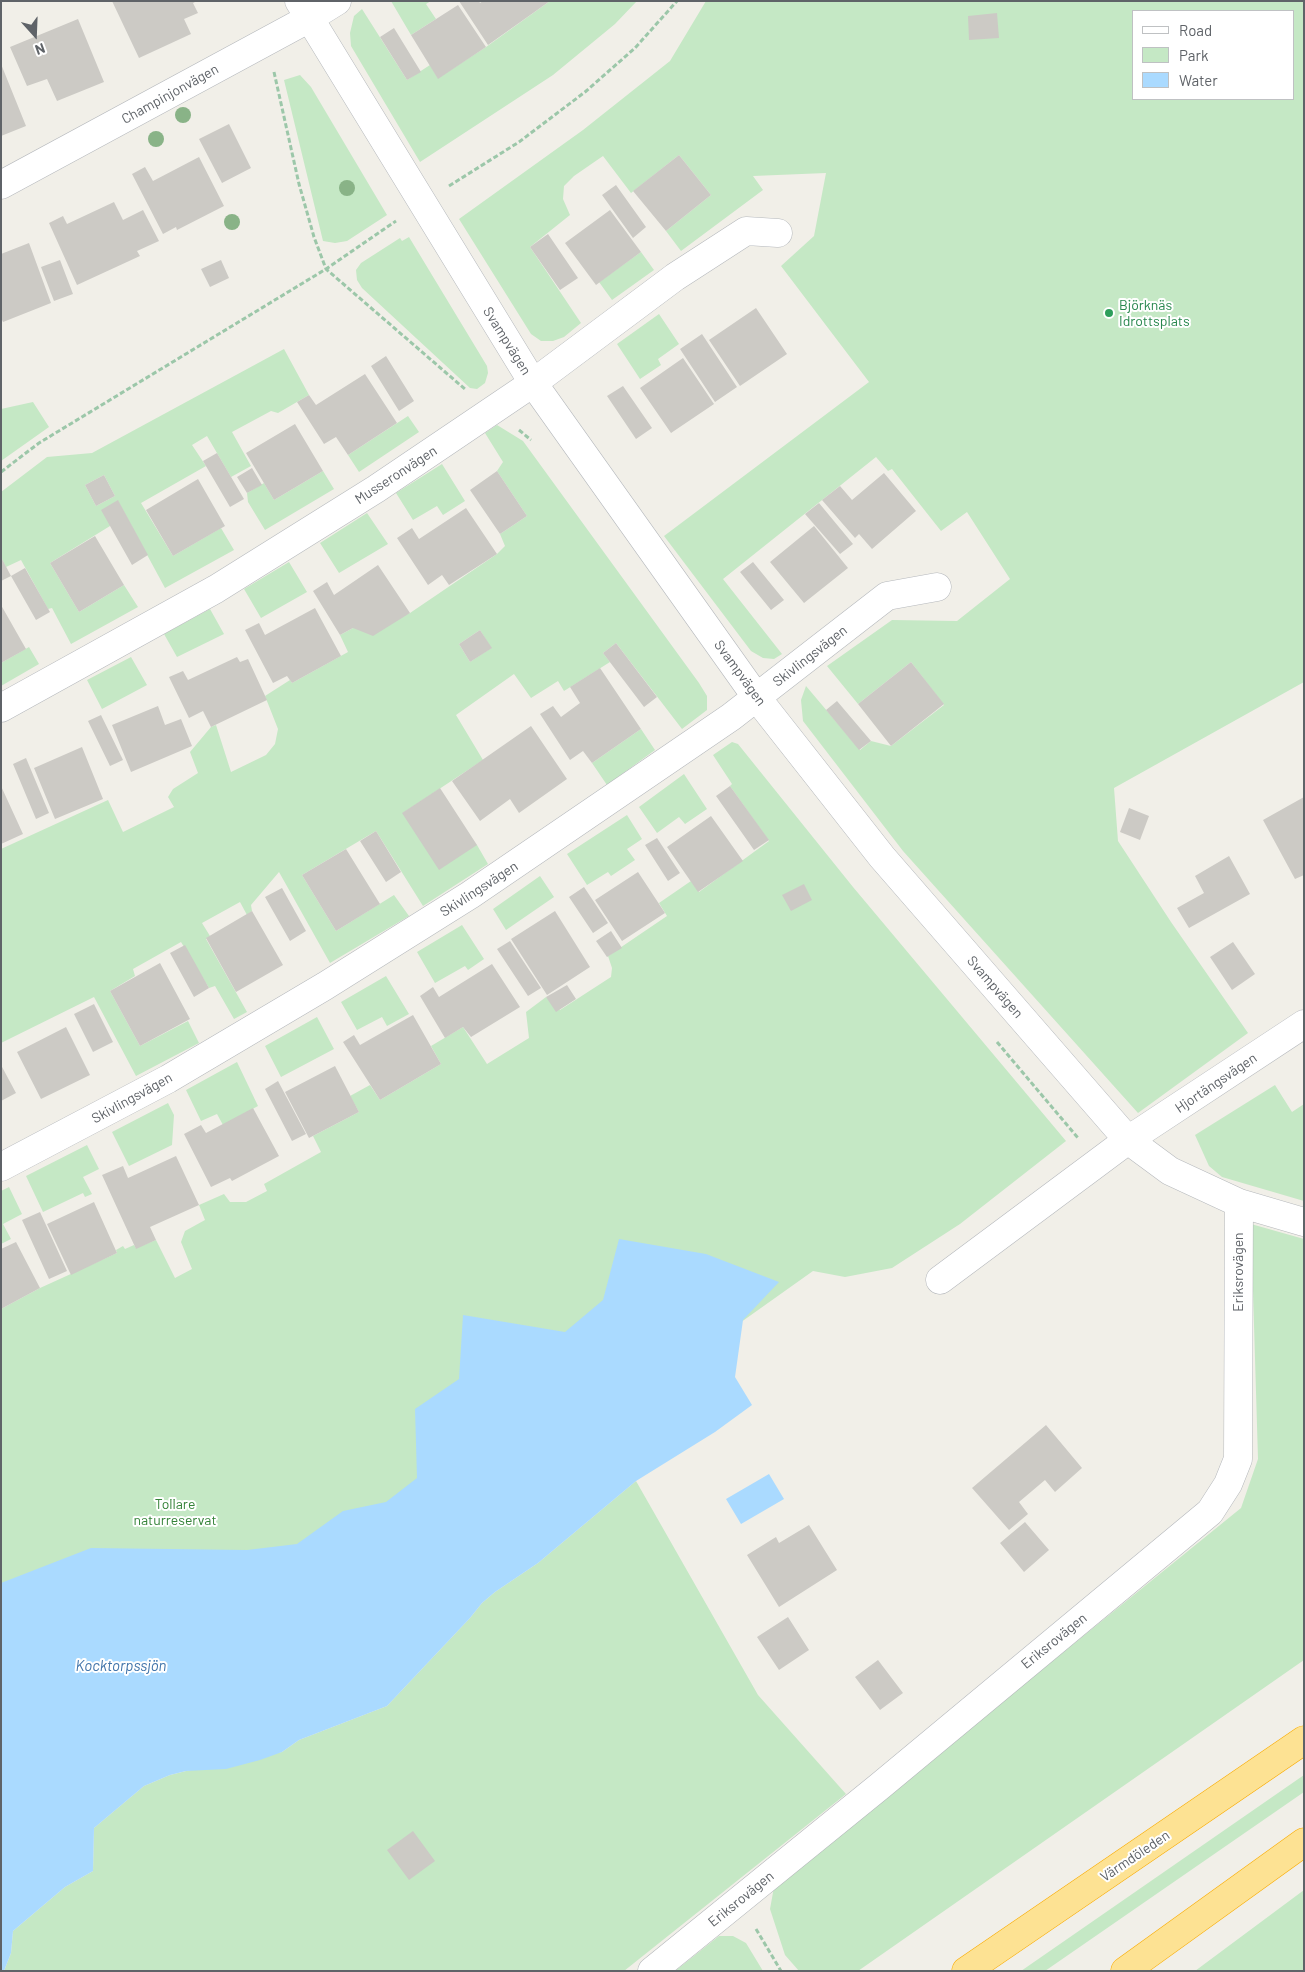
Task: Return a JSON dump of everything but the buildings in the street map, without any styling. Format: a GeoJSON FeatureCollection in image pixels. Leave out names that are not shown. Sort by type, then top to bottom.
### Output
{"type":"FeatureCollection","features":[{"type":"Feature","properties":{"kind":"highway","name":"Värmdöleden"},"geometry":{"type":"LineString","coordinates":[[966,1971],[1304,1740]]}},
{"type":"Feature","properties":{"kind":"highway"},"geometry":{"type":"LineString","coordinates":[[1125,1971],[1304,1842]]}},
{"type":"Feature","properties":{"kind":"street","name":"Champinjonvägen"},"geometry":{"type":"LineString","coordinates":[[1,185],[70,150],[270,39],[304,10],[337,1]]}},
{"type":"Feature","properties":{"kind":"street","name":"Svampvägen"},"geometry":{"type":"LineString","coordinates":[[304,10],[533,383],[757,698],[882,857],[1128,1140],[1170,1171],[1239,1203],[1304,1222]]}},
{"type":"Feature","properties":{"kind":"street","name":"Musseronvägen"},"geometry":{"type":"LineString","coordinates":[[1,708],[216,589],[376,489],[533,383],[675,277],[746,231],[778,233]]}},
{"type":"Feature","properties":{"kind":"street","name":"Skivlingsvägen"},"geometry":{"type":"LineString","coordinates":[[1,1167],[161,1082],[341,976],[519,863],[757,698],[887,596],[937,587]]}},
{"type":"Feature","properties":{"kind":"street","name":"Hjortängsvägen"},"geometry":{"type":"LineString","coordinates":[[940,1280],[1128,1140],[1304,1024]]}},
{"type":"Feature","properties":{"kind":"street","name":"Eriksrovägen"},"geometry":{"type":"LineString","coordinates":[[652,1971],[880,1786],[1210,1512],[1228,1484],[1238,1459],[1239,1203]]}},
{"type":"Feature","properties":{"kind":"path"},"geometry":{"type":"LineString","coordinates":[[448,187],[519,142],[586,92],[635,48],[677,1]]}},
{"type":"Feature","properties":{"kind":"path"},"geometry":{"type":"LineString","coordinates":[[270,39],[274,74],[292,157],[314,237],[326,269],[490,412],[530,438],[536,446]]}},
{"type":"Feature","properties":{"kind":"path"},"geometry":{"type":"LineString","coordinates":[[1,472],[39,443],[326,269],[398,219]]}},
{"type":"Feature","properties":{"kind":"path"},"geometry":{"type":"LineString","coordinates":[[992,1037],[1081,1142]]}},
{"type":"Feature","properties":{"kind":"path"},"geometry":{"type":"LineString","coordinates":[[739,1900],[781,1971]]}},
{"type":"Feature","properties":{"kind":"green space"},"geometry":{"type":"Polygon","coordinates":[[[391,1],[431,1],[426,4],[436,19],[411,35],[391,1]]]}},
{"type":"Feature","properties":{"kind":"green space"},"geometry":{"type":"Polygon","coordinates":[[[550,1],[637,1],[615,24],[553,75],[420,162],[351,46],[350,33],[354,16],[362,9],[407,80],[430,65],[438,78],[486,47],[550,1]]]}},
{"type":"Feature","properties":{"kind":"green space"},"geometry":{"type":"Polygon","coordinates":[[[706,1],[1304,1],[1304,682],[1114,788],[1118,841],[1171,922],[1248,1033],[1138,1113],[903,851],[803,721],[801,700],[806,686],[860,750],[871,741],[891,746],[944,705],[911,662],[858,704],[827,666],[892,620],[957,621],[1010,579],[967,512],[941,531],[892,469],[888,471],[876,457],[723,579],[782,654],[774,659],[763,658],[751,651],[664,536],[869,382],[781,266],[814,236],[826,173],[753,176],[763,190],[681,251],[666,231],[711,195],[679,155],[631,193],[603,156],[574,176],[564,186],[563,199],[570,215],[530,247],[581,323],[564,337],[553,341],[541,341],[531,334],[459,219],[583,130],[670,61],[706,1]]]}},
{"type":"Feature","properties":{"kind":"green space"},"geometry":{"type":"Polygon","coordinates":[[[300,75],[311,87],[387,215],[347,241],[335,243],[323,241],[284,80],[300,75]]]}},
{"type":"Feature","properties":{"kind":"green space"},"geometry":{"type":"Polygon","coordinates":[[[409,237],[487,366],[488,373],[485,383],[477,389],[470,388],[362,288],[357,280],[356,270],[361,263],[400,238],[402,241],[409,237]]]}},
{"type":"Feature","properties":{"kind":"green space"},"geometry":{"type":"Polygon","coordinates":[[[641,252],[654,270],[612,300],[599,282],[641,252]]]}},
{"type":"Feature","properties":{"kind":"green space"},"geometry":{"type":"Polygon","coordinates":[[[659,314],[679,344],[658,359],[661,365],[640,379],[617,344],[659,314]]]}},
{"type":"Feature","properties":{"kind":"green space"},"geometry":{"type":"Polygon","coordinates":[[[284,349],[309,395],[278,413],[271,411],[232,432],[251,466],[231,477],[207,436],[192,445],[206,466],[141,503],[173,556],[221,528],[234,550],[165,588],[118,501],[110,526],[50,563],[79,612],[124,585],[138,607],[71,644],[52,608],[48,609],[21,560],[6,567],[1,557],[1,492],[47,457],[92,453],[284,349]],[[104,475],[85,485],[96,506],[115,496],[104,475]]]}},
{"type":"Feature","properties":{"kind":"green space"},"geometry":{"type":"Polygon","coordinates":[[[33,402],[49,427],[1,461],[1,409],[33,402]]]}},
{"type":"Feature","properties":{"kind":"green space"},"geometry":{"type":"Polygon","coordinates":[[[408,416],[419,432],[359,472],[348,455],[408,416]]]}},
{"type":"Feature","properties":{"kind":"green space"},"geometry":{"type":"Polygon","coordinates":[[[497,425],[523,441],[699,683],[707,696],[707,710],[682,729],[616,643],[603,653],[610,662],[564,691],[558,681],[531,698],[514,674],[456,715],[483,760],[403,813],[477,845],[488,864],[423,906],[376,831],[302,875],[336,931],[394,895],[409,916],[330,963],[279,872],[251,905],[252,911],[247,915],[240,902],[202,923],[210,936],[206,939],[247,1012],[234,1019],[215,986],[209,988],[181,942],[133,969],[135,976],[110,991],[140,1046],[188,1021],[199,1043],[136,1076],[94,997],[1,1043],[1,849],[108,800],[123,832],[174,807],[168,797],[173,789],[198,773],[190,752],[211,727],[216,725],[231,772],[266,755],[275,744],[278,729],[265,696],[290,680],[292,683],[348,652],[340,635],[353,628],[410,613],[497,554],[505,546],[500,534],[527,516],[497,471],[503,462],[485,433],[497,425]],[[480,630],[459,644],[470,662],[491,648],[480,630]]]}},
{"type":"Feature","properties":{"kind":"green space"},"geometry":{"type":"Polygon","coordinates":[[[442,464],[465,501],[443,515],[437,506],[413,520],[396,493],[442,464]]]}},
{"type":"Feature","properties":{"kind":"green space"},"geometry":{"type":"Polygon","coordinates":[[[323,471],[334,489],[265,530],[248,502],[247,493],[264,483],[274,500],[323,471]]]}},
{"type":"Feature","properties":{"kind":"green space"},"geometry":{"type":"Polygon","coordinates":[[[367,513],[388,544],[339,573],[320,543],[367,513]]]}},
{"type":"Feature","properties":{"kind":"green space"},"geometry":{"type":"Polygon","coordinates":[[[289,562],[307,592],[261,618],[244,589],[289,562]]]}},
{"type":"Feature","properties":{"kind":"green space"},"geometry":{"type":"Polygon","coordinates":[[[210,609],[224,634],[177,657],[164,634],[210,609]]]}},
{"type":"Feature","properties":{"kind":"green space"},"geometry":{"type":"Polygon","coordinates":[[[29,647],[39,664],[1,686],[1,663],[29,647]]]}},
{"type":"Feature","properties":{"kind":"green space"},"geometry":{"type":"Polygon","coordinates":[[[131,657],[147,685],[102,709],[87,680],[131,657]]]}},
{"type":"Feature","properties":{"kind":"green space"},"geometry":{"type":"Polygon","coordinates":[[[641,729],[655,750],[607,785],[592,763],[641,729]]]}},
{"type":"Feature","properties":{"kind":"green space","name":"Tollare naturreservat"},"geometry":{"type":"Polygon","coordinates":[[[732,742],[738,744],[853,887],[1066,1141],[960,1224],[892,1268],[845,1277],[813,1271],[1,1848],[1,1309],[40,1288],[117,1253],[116,1250],[123,1246],[125,1249],[134,1245],[136,1248],[156,1240],[175,1278],[192,1269],[181,1242],[185,1231],[205,1220],[199,1205],[224,1194],[230,1202],[246,1202],[267,1191],[264,1184],[321,1152],[313,1136],[359,1112],[350,1096],[370,1085],[380,1100],[441,1064],[431,1046],[463,1027],[487,1064],[529,1038],[526,1012],[546,997],[560,1010],[611,977],[612,968],[608,956],[667,916],[659,903],[691,881],[699,892],[769,841],[730,786],[732,784],[713,755],[732,742]]]}},
{"type":"Feature","properties":{"kind":"green space"},"geometry":{"type":"Polygon","coordinates":[[[684,774],[707,809],[685,824],[679,817],[657,833],[639,807],[684,774]]]}},
{"type":"Feature","properties":{"kind":"green space"},"geometry":{"type":"Polygon","coordinates":[[[627,815],[642,839],[627,849],[635,860],[611,876],[608,872],[587,885],[567,854],[627,815]]]}},
{"type":"Feature","properties":{"kind":"green space"},"geometry":{"type":"Polygon","coordinates":[[[540,876],[554,897],[506,930],[493,909],[540,876]]]}},
{"type":"Feature","properties":{"kind":"green space"},"geometry":{"type":"Polygon","coordinates":[[[462,925],[484,959],[468,970],[465,966],[435,983],[417,952],[462,925]]]}},
{"type":"Feature","properties":{"kind":"green space"},"geometry":{"type":"Polygon","coordinates":[[[386,976],[409,1014],[387,1026],[382,1017],[357,1030],[341,1002],[386,976]]]}},
{"type":"Feature","properties":{"kind":"green space"},"geometry":{"type":"Polygon","coordinates":[[[317,1017],[334,1049],[281,1077],[265,1046],[317,1017]]]}},
{"type":"Feature","properties":{"kind":"green space"},"geometry":{"type":"Polygon","coordinates":[[[237,1062],[258,1106],[223,1125],[217,1114],[201,1121],[186,1090],[237,1062]]]}},
{"type":"Feature","properties":{"kind":"green space"},"geometry":{"type":"Polygon","coordinates":[[[1275,1085],[1292,1112],[1304,1104],[1304,1201],[1222,1177],[1209,1166],[1195,1135],[1275,1085]]]}},
{"type":"Feature","properties":{"kind":"green space"},"geometry":{"type":"Polygon","coordinates":[[[168,1103],[174,1115],[172,1145],[129,1166],[112,1132],[168,1103]]]}},
{"type":"Feature","properties":{"kind":"green space"},"geometry":{"type":"Polygon","coordinates":[[[87,1145],[99,1169],[83,1177],[92,1194],[85,1197],[83,1193],[43,1212],[26,1176],[87,1145]]]}},
{"type":"Feature","properties":{"kind":"green space"},"geometry":{"type":"Polygon","coordinates":[[[9,1187],[22,1214],[3,1224],[11,1239],[1,1244],[1,1191],[9,1187]]]}},
{"type":"Feature","properties":{"kind":"green space"},"geometry":{"type":"Polygon","coordinates":[[[1251,1224],[1304,1239],[1304,1660],[858,1971],[799,1971],[785,1955],[770,1909],[774,1887],[1241,1508],[1258,1459],[1251,1224]]]}},
{"type":"Feature","properties":{"kind":"green space"},"geometry":{"type":"Polygon","coordinates":[[[636,1481],[758,1695],[846,1794],[624,1971],[4,1971],[11,1953],[13,1931],[65,1887],[93,1871],[94,1828],[144,1786],[170,1775],[186,1771],[282,1752],[299,1740],[387,1706],[482,1603],[538,1563],[636,1481]]]}},
{"type":"Feature","properties":{"kind":"green space"},"geometry":{"type":"Polygon","coordinates":[[[1304,1775],[1304,1792],[1045,1971],[1021,1971],[1304,1775]]]}},
{"type":"Feature","properties":{"kind":"green space"},"geometry":{"type":"Polygon","coordinates":[[[1304,1890],[1304,1971],[1195,1971],[1304,1890]]]}},
{"type":"Feature","properties":{"kind":"green space"},"geometry":{"type":"Polygon","coordinates":[[[719,1936],[733,1936],[746,1943],[763,1971],[675,1971],[719,1936]]]}},
{"type":"Feature","properties":{"kind":"water","name":"Kocktorpssjön"},"geometry":{"type":"Polygon","coordinates":[[[619,1239],[706,1254],[779,1282],[743,1320],[735,1377],[752,1405],[715,1432],[636,1481],[538,1563],[495,1592],[482,1603],[387,1706],[299,1740],[282,1752],[260,1760],[226,1769],[186,1771],[170,1775],[144,1786],[94,1828],[93,1871],[65,1887],[13,1931],[11,1953],[4,1971],[1,1971],[1,1583],[91,1548],[247,1550],[297,1544],[343,1511],[386,1502],[417,1478],[415,1409],[459,1379],[463,1315],[565,1332],[603,1300],[619,1239]]]}},
{"type":"Feature","properties":{"kind":"water"},"geometry":{"type":"Polygon","coordinates":[[[769,1474],[784,1499],[741,1524],[726,1499],[769,1474]]]}},
{"type":"Feature","properties":{"kind":"place","name":"Björknäs Idrottsplats"},"geometry":{"type":"Point","coordinates":[1109,313]}}]}
